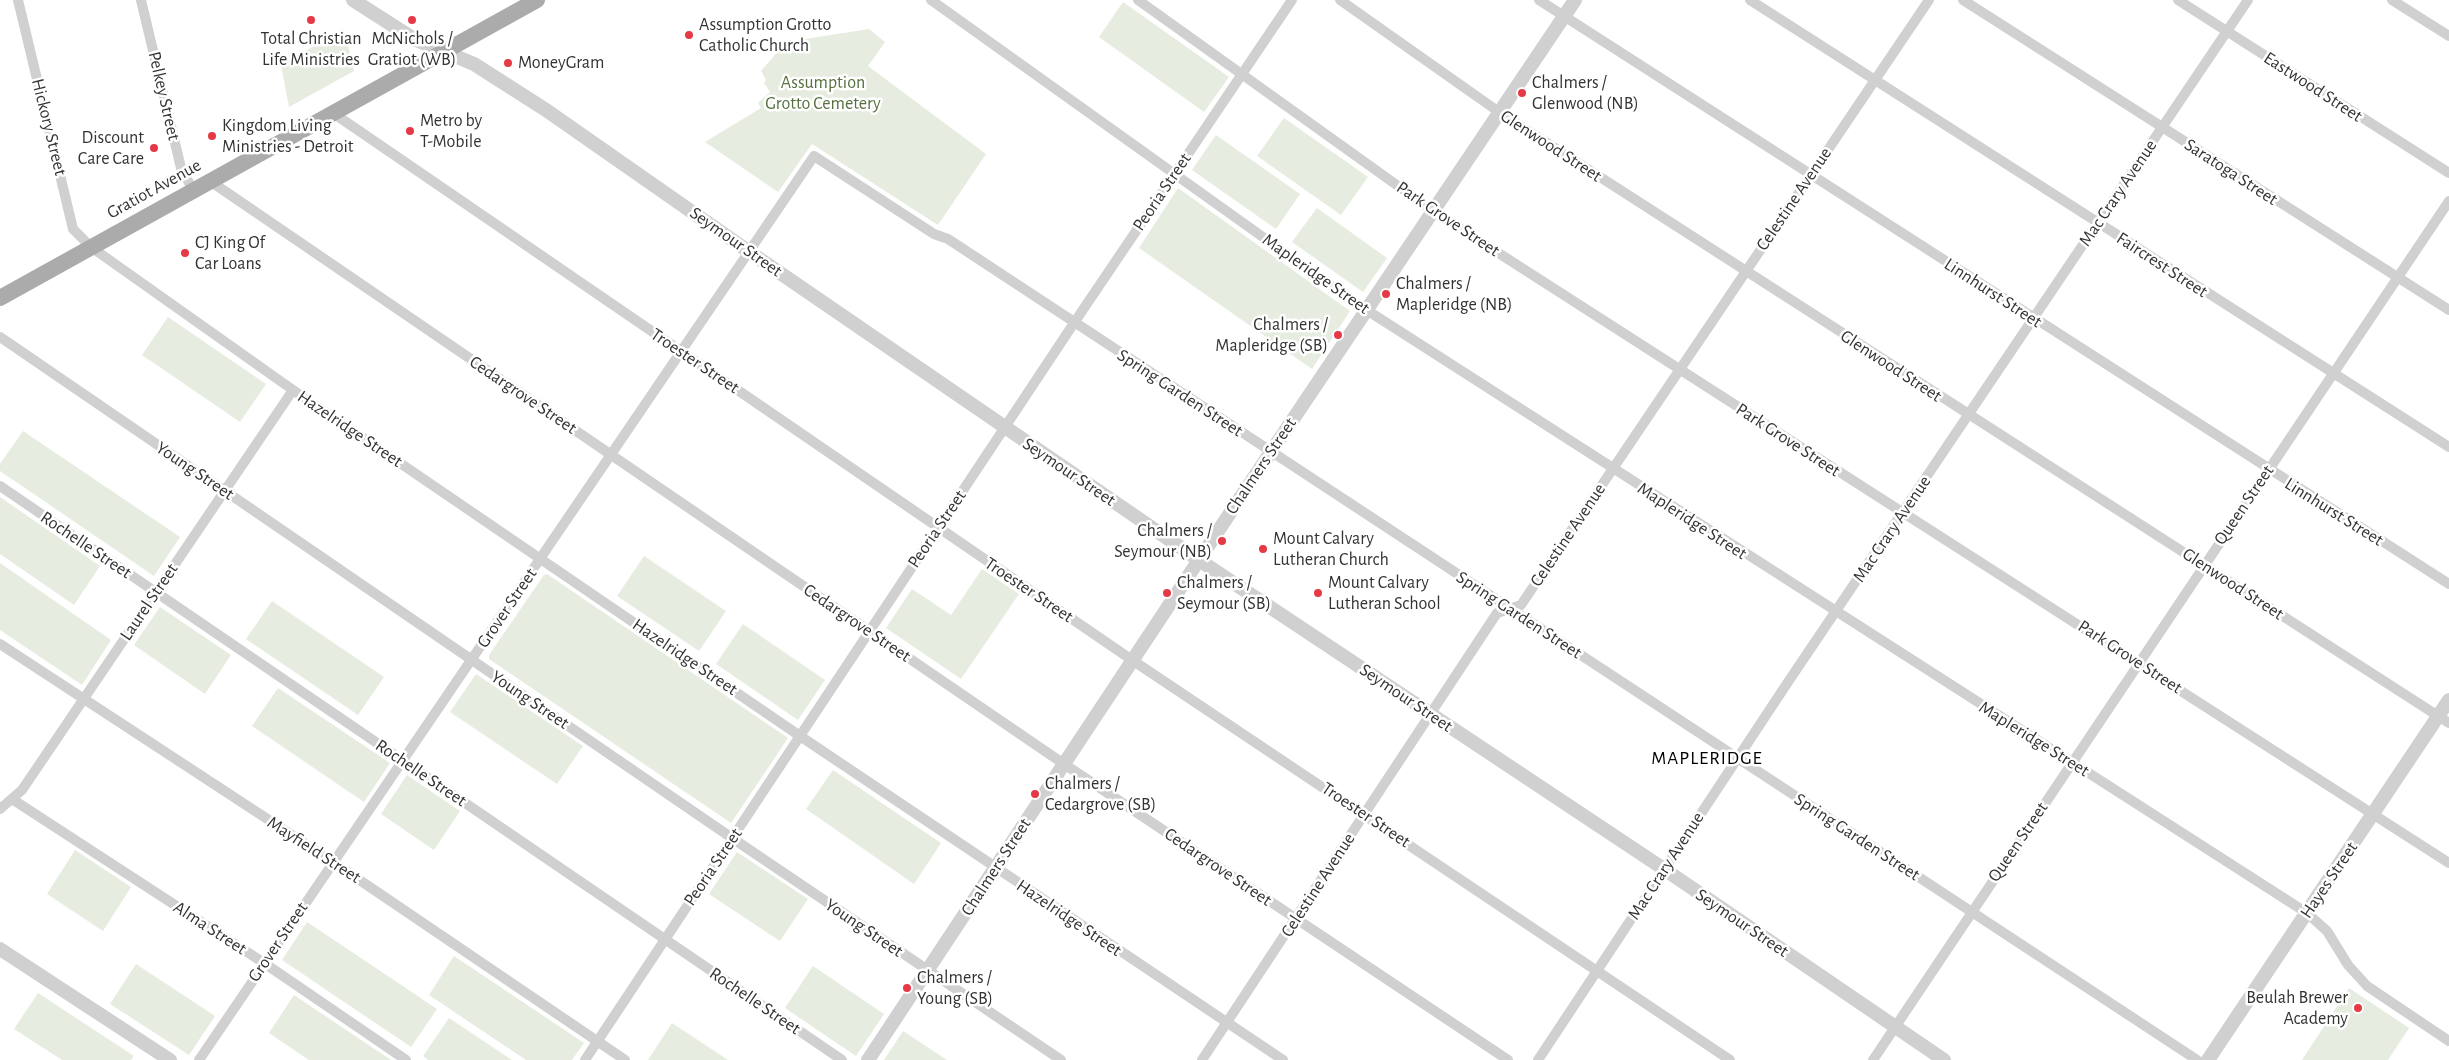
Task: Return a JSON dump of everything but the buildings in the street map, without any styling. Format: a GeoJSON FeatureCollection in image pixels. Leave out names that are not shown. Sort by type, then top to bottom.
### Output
{"type":"FeatureCollection","features":[{"type":"Feature","properties":{"kind":"main road","name":"Gratiot Avenue"},"geometry":{"type":"LineString","coordinates":[[0,298],[537,0]]}},
{"type":"Feature","properties":{"kind":"street","name":"Hickory Street"},"geometry":{"type":"LineString","coordinates":[[18,0],[73,229],[91,247]]}},
{"type":"Feature","properties":{"kind":"street","name":"Pelkey Street"},"geometry":{"type":"LineString","coordinates":[[141,0],[181,168],[193,190]]}},
{"type":"Feature","properties":{"kind":"street","name":"Seymour Street"},"geometry":{"type":"LineString","coordinates":[[353,0],[414,39],[474,64],[546,110],[1199,560],[1664,869],[1944,1060]]}},
{"type":"Feature","properties":{"kind":"street","name":"Mapleridge Street"},"geometry":{"type":"LineString","coordinates":[[930,0],[1366,310],[2307,913],[2327,931],[2348,965],[2367,986],[2449,1041]]}},
{"type":"Feature","properties":{"kind":"street","name":"Park Grove Street"},"geometry":{"type":"LineString","coordinates":[[1138,0],[1433,211],[2449,863]]}},
{"type":"Feature","properties":{"kind":"street","name":"Peoria Street"},"geometry":{"type":"LineString","coordinates":[[585,1060],[1074,323],[1292,0]]}},
{"type":"Feature","properties":{"kind":"street","name":"Glenwood Street"},"geometry":{"type":"LineString","coordinates":[[1340,0],[1499,112],[1745,272],[2444,719]]}},
{"type":"Feature","properties":{"kind":"street","name":"Linnhurst Street"},"geometry":{"type":"LineString","coordinates":[[1539,0],[1810,176],[2449,584]]}},
{"type":"Feature","properties":{"kind":"street","name":"Chalmers Street"},"geometry":{"type":"LineString","coordinates":[[868,1060],[1270,452],[1574,0]]}},
{"type":"Feature","properties":{"kind":"street","name":"Faircrest Street"},"geometry":{"type":"LineString","coordinates":[[1750,0],[2449,448]]}},
{"type":"Feature","properties":{"kind":"street","name":"Celestine Avenue"},"geometry":{"type":"LineString","coordinates":[[1202,1060],[1497,613],[1521,605],[1929,0]]}},
{"type":"Feature","properties":{"kind":"street","name":"Saratoga Street"},"geometry":{"type":"LineString","coordinates":[[1963,0],[2449,310]]}},
{"type":"Feature","properties":{"kind":"street","name":"Eastwood Street"},"geometry":{"type":"LineString","coordinates":[[2178,0],[2449,174]]}},
{"type":"Feature","properties":{"kind":"street","name":"Mac Crary Avenue"},"geometry":{"type":"LineString","coordinates":[[1538,1060],[1737,758],[2248,0]]}},
{"type":"Feature","properties":{"kind":"street"},"geometry":{"type":"LineString","coordinates":[[2392,0],[2449,36]]}},
{"type":"Feature","properties":{"kind":"street","name":"Troester Street"},"geometry":{"type":"LineString","coordinates":[[333,112],[1132,660],[1730,1060]]}},
{"type":"Feature","properties":{"kind":"street","name":"Grover Street"},"geometry":{"type":"LineString","coordinates":[[199,1060],[814,156]]}},
{"type":"Feature","properties":{"kind":"street","name":"Spring Garden Street"},"geometry":{"type":"LineString","coordinates":[[814,156],[934,234],[948,239],[2197,1060]]}},
{"type":"Feature","properties":{"kind":"street","name":"Cedargrove Street"},"geometry":{"type":"LineString","coordinates":[[210,181],[1064,764],[1508,1060]]}},
{"type":"Feature","properties":{"kind":"street","name":"Queen Street"},"geometry":{"type":"LineString","coordinates":[[1873,1060],[2071,762],[2449,201]]}},
{"type":"Feature","properties":{"kind":"street","name":"Hazelridge Street"},"geometry":{"type":"LineString","coordinates":[[91,247],[293,390],[800,736],[1283,1060]]}},
{"type":"Feature","properties":{"kind":"street","name":"Young Street"},"geometry":{"type":"LineString","coordinates":[[0,337],[927,971],[1061,1060]]}},
{"type":"Feature","properties":{"kind":"street","name":"Laurel Street"},"geometry":{"type":"LineString","coordinates":[[0,809],[22,790],[293,390]]}},
{"type":"Feature","properties":{"kind":"street","name":"Rochelle Street"},"geometry":{"type":"LineString","coordinates":[[0,486],[842,1060]]}},
{"type":"Feature","properties":{"kind":"street","name":"Mayfield Street"},"geometry":{"type":"LineString","coordinates":[[0,644],[333,862],[625,1060]]}},
{"type":"Feature","properties":{"kind":"street","name":"Hayes Street"},"geometry":{"type":"LineString","coordinates":[[2208,1060],[2373,813],[2444,719],[2449,700]]}},
{"type":"Feature","properties":{"kind":"street","name":"Alma Street"},"geometry":{"type":"LineString","coordinates":[[12,799],[264,963],[406,1060]]}},
{"type":"Feature","properties":{"kind":"street"},"geometry":{"type":"LineString","coordinates":[[0,949],[170,1060]]}},
{"type":"Feature","properties":{"kind":"green space"},"geometry":{"type":"Polygon","coordinates":[[[1123,2],[1229,77],[1204,112],[1099,37],[1123,2]]]}},
{"type":"Feature","properties":{"kind":"green space"},"geometry":{"type":"Polygon","coordinates":[[[344,29],[354,71],[289,107],[281,65],[344,29]]]}},
{"type":"Feature","properties":{"kind":"green space","name":"Assumption Grotto Cemetery"},"geometry":{"type":"Polygon","coordinates":[[[869,29],[885,42],[868,66],[986,154],[938,225],[812,144],[778,192],[705,142],[761,108],[758,103],[770,92],[764,83],[766,80],[761,71],[786,42],[869,29]]]}},
{"type":"Feature","properties":{"kind":"green space"},"geometry":{"type":"Polygon","coordinates":[[[1284,118],[1368,177],[1341,215],[1257,156],[1284,118]]]}},
{"type":"Feature","properties":{"kind":"green space"},"geometry":{"type":"Polygon","coordinates":[[[1216,135],[1300,194],[1276,229],[1192,170],[1216,135]]]}},
{"type":"Feature","properties":{"kind":"green space"},"geometry":{"type":"Polygon","coordinates":[[[1178,188],[1350,311],[1312,369],[1139,248],[1178,188]]]}},
{"type":"Feature","properties":{"kind":"green space"},"geometry":{"type":"Polygon","coordinates":[[[1317,208],[1387,258],[1363,292],[1292,242],[1317,208]]]}},
{"type":"Feature","properties":{"kind":"green space"},"geometry":{"type":"Polygon","coordinates":[[[168,317],[266,384],[240,422],[142,355],[168,317]]]}},
{"type":"Feature","properties":{"kind":"green space"},"geometry":{"type":"Polygon","coordinates":[[[23,431],[180,537],[154,576],[0,471],[0,464],[23,431]]]}},
{"type":"Feature","properties":{"kind":"green space"},"geometry":{"type":"Polygon","coordinates":[[[0,497],[100,566],[74,605],[0,554],[0,497]]]}},
{"type":"Feature","properties":{"kind":"green space"},"geometry":{"type":"Polygon","coordinates":[[[644,556],[726,611],[699,651],[617,596],[644,556]]]}},
{"type":"Feature","properties":{"kind":"green space"},"geometry":{"type":"Polygon","coordinates":[[[0,563],[111,640],[82,685],[0,630],[0,563]]]}},
{"type":"Feature","properties":{"kind":"green space"},"geometry":{"type":"Polygon","coordinates":[[[982,569],[1019,594],[961,679],[886,628],[912,589],[951,615],[982,569]]]}},
{"type":"Feature","properties":{"kind":"green space"},"geometry":{"type":"Polygon","coordinates":[[[547,574],[788,738],[731,823],[489,659],[489,655],[544,575],[547,574]]]}},
{"type":"Feature","properties":{"kind":"green space"},"geometry":{"type":"Polygon","coordinates":[[[272,601],[384,677],[358,715],[246,639],[272,601]]]}},
{"type":"Feature","properties":{"kind":"green space"},"geometry":{"type":"Polygon","coordinates":[[[160,607],[231,655],[205,694],[134,645],[160,607]]]}},
{"type":"Feature","properties":{"kind":"green space"},"geometry":{"type":"Polygon","coordinates":[[[743,624],[825,680],[798,720],[716,664],[743,624]]]}},
{"type":"Feature","properties":{"kind":"green space"},"geometry":{"type":"Polygon","coordinates":[[[476,674],[583,746],[557,784],[450,712],[476,674]]]}},
{"type":"Feature","properties":{"kind":"green space"},"geometry":{"type":"Polygon","coordinates":[[[278,688],[390,763],[364,802],[252,726],[278,688]]]}},
{"type":"Feature","properties":{"kind":"green space"},"geometry":{"type":"Polygon","coordinates":[[[833,770],[941,843],[914,884],[806,809],[833,770]]]}},
{"type":"Feature","properties":{"kind":"green space"},"geometry":{"type":"Polygon","coordinates":[[[407,775],[460,811],[434,850],[381,814],[407,775]]]}},
{"type":"Feature","properties":{"kind":"green space"},"geometry":{"type":"Polygon","coordinates":[[[75,850],[131,887],[103,931],[47,894],[75,850]]]}},
{"type":"Feature","properties":{"kind":"green space"},"geometry":{"type":"Polygon","coordinates":[[[737,852],[808,899],[780,941],[709,894],[737,852]]]}},
{"type":"Feature","properties":{"kind":"green space"},"geometry":{"type":"Polygon","coordinates":[[[307,922],[437,1009],[411,1047],[282,960],[307,922]]]}},
{"type":"Feature","properties":{"kind":"green space"},"geometry":{"type":"Polygon","coordinates":[[[454,956],[584,1043],[572,1060],[526,1060],[429,995],[454,956]]]}},
{"type":"Feature","properties":{"kind":"green space"},"geometry":{"type":"Polygon","coordinates":[[[136,964],[215,1016],[189,1055],[110,1004],[136,964]]]}},
{"type":"Feature","properties":{"kind":"green space"},"geometry":{"type":"Polygon","coordinates":[[[813,966],[884,1014],[856,1056],[785,1008],[813,966]]]}},
{"type":"Feature","properties":{"kind":"green space","name":"Beulah Brewer Academy"},"geometry":{"type":"Polygon","coordinates":[[[2349,988],[2409,1028],[2388,1060],[2302,1060],[2349,988]]]}},
{"type":"Feature","properties":{"kind":"green space"},"geometry":{"type":"Polygon","coordinates":[[[38,993],[134,1056],[131,1060],[62,1060],[14,1029],[38,993]]]}},
{"type":"Feature","properties":{"kind":"green space"},"geometry":{"type":"Polygon","coordinates":[[[294,995],[391,1060],[309,1060],[269,1033],[294,995]]]}},
{"type":"Feature","properties":{"kind":"green space"},"geometry":{"type":"Polygon","coordinates":[[[449,1018],[512,1060],[428,1060],[423,1056],[449,1018]]]}},
{"type":"Feature","properties":{"kind":"green space"},"geometry":{"type":"Polygon","coordinates":[[[672,1023],[728,1060],[648,1060],[672,1023]]]}},
{"type":"Feature","properties":{"kind":"green space"},"geometry":{"type":"Polygon","coordinates":[[[903,1031],[947,1060],[884,1060],[903,1031]]]}},
{"type":"Feature","properties":{"kind":"place","name":"Total Christian Life Ministries"},"geometry":{"type":"Point","coordinates":[311,20]}},
{"type":"Feature","properties":{"kind":"place","name":"McNichols / Gratiot (WB)"},"geometry":{"type":"Point","coordinates":[412,20]}},
{"type":"Feature","properties":{"kind":"place","name":"Assumption Grotto Catholic Church"},"geometry":{"type":"Point","coordinates":[689,35]}},
{"type":"Feature","properties":{"kind":"place","name":"MoneyGram"},"geometry":{"type":"Point","coordinates":[508,63]}},
{"type":"Feature","properties":{"kind":"place","name":"Chalmers / Glenwood (NB)"},"geometry":{"type":"Point","coordinates":[1522,93]}},
{"type":"Feature","properties":{"kind":"place","name":"Metro by T-Mobile"},"geometry":{"type":"Point","coordinates":[410,131]}},
{"type":"Feature","properties":{"kind":"place","name":"Kingdom Living Ministries - Detroit"},"geometry":{"type":"Point","coordinates":[212,136]}},
{"type":"Feature","properties":{"kind":"place","name":"Discount Care Care"},"geometry":{"type":"Point","coordinates":[154,148]}},
{"type":"Feature","properties":{"kind":"place","name":"CJ King Of Car Loans"},"geometry":{"type":"Point","coordinates":[185,253]}},
{"type":"Feature","properties":{"kind":"place","name":"Chalmers / Mapleridge (NB)"},"geometry":{"type":"Point","coordinates":[1386,294]}},
{"type":"Feature","properties":{"kind":"place","name":"Chalmers / Mapleridge (SB)"},"geometry":{"type":"Point","coordinates":[1338,335]}},
{"type":"Feature","properties":{"kind":"place","name":"Chalmers / Seymour (NB)"},"geometry":{"type":"Point","coordinates":[1222,541]}},
{"type":"Feature","properties":{"kind":"place","name":"Mount Calvary Lutheran Church"},"geometry":{"type":"Point","coordinates":[1263,549]}},
{"type":"Feature","properties":{"kind":"place","name":"Chalmers / Seymour (SB)"},"geometry":{"type":"Point","coordinates":[1167,593]}},
{"type":"Feature","properties":{"kind":"place","name":"Mount Calvary Lutheran School"},"geometry":{"type":"Point","coordinates":[1318,593]}},
{"type":"Feature","properties":{"kind":"place","name":"Chalmers / Cedargrove (SB)"},"geometry":{"type":"Point","coordinates":[1035,794]}},
{"type":"Feature","properties":{"kind":"place","name":"Chalmers / Young (SB)"},"geometry":{"type":"Point","coordinates":[907,988]}},
{"type":"Feature","properties":{"kind":"place","name":"Beulah Brewer Academy"},"geometry":{"type":"Point","coordinates":[2358,1008]}},
{"type":"Feature","properties":{"kind":"district","name":"MAPLERIDGE"},"geometry":{"type":"Point","coordinates":[1707,758]}}]}
